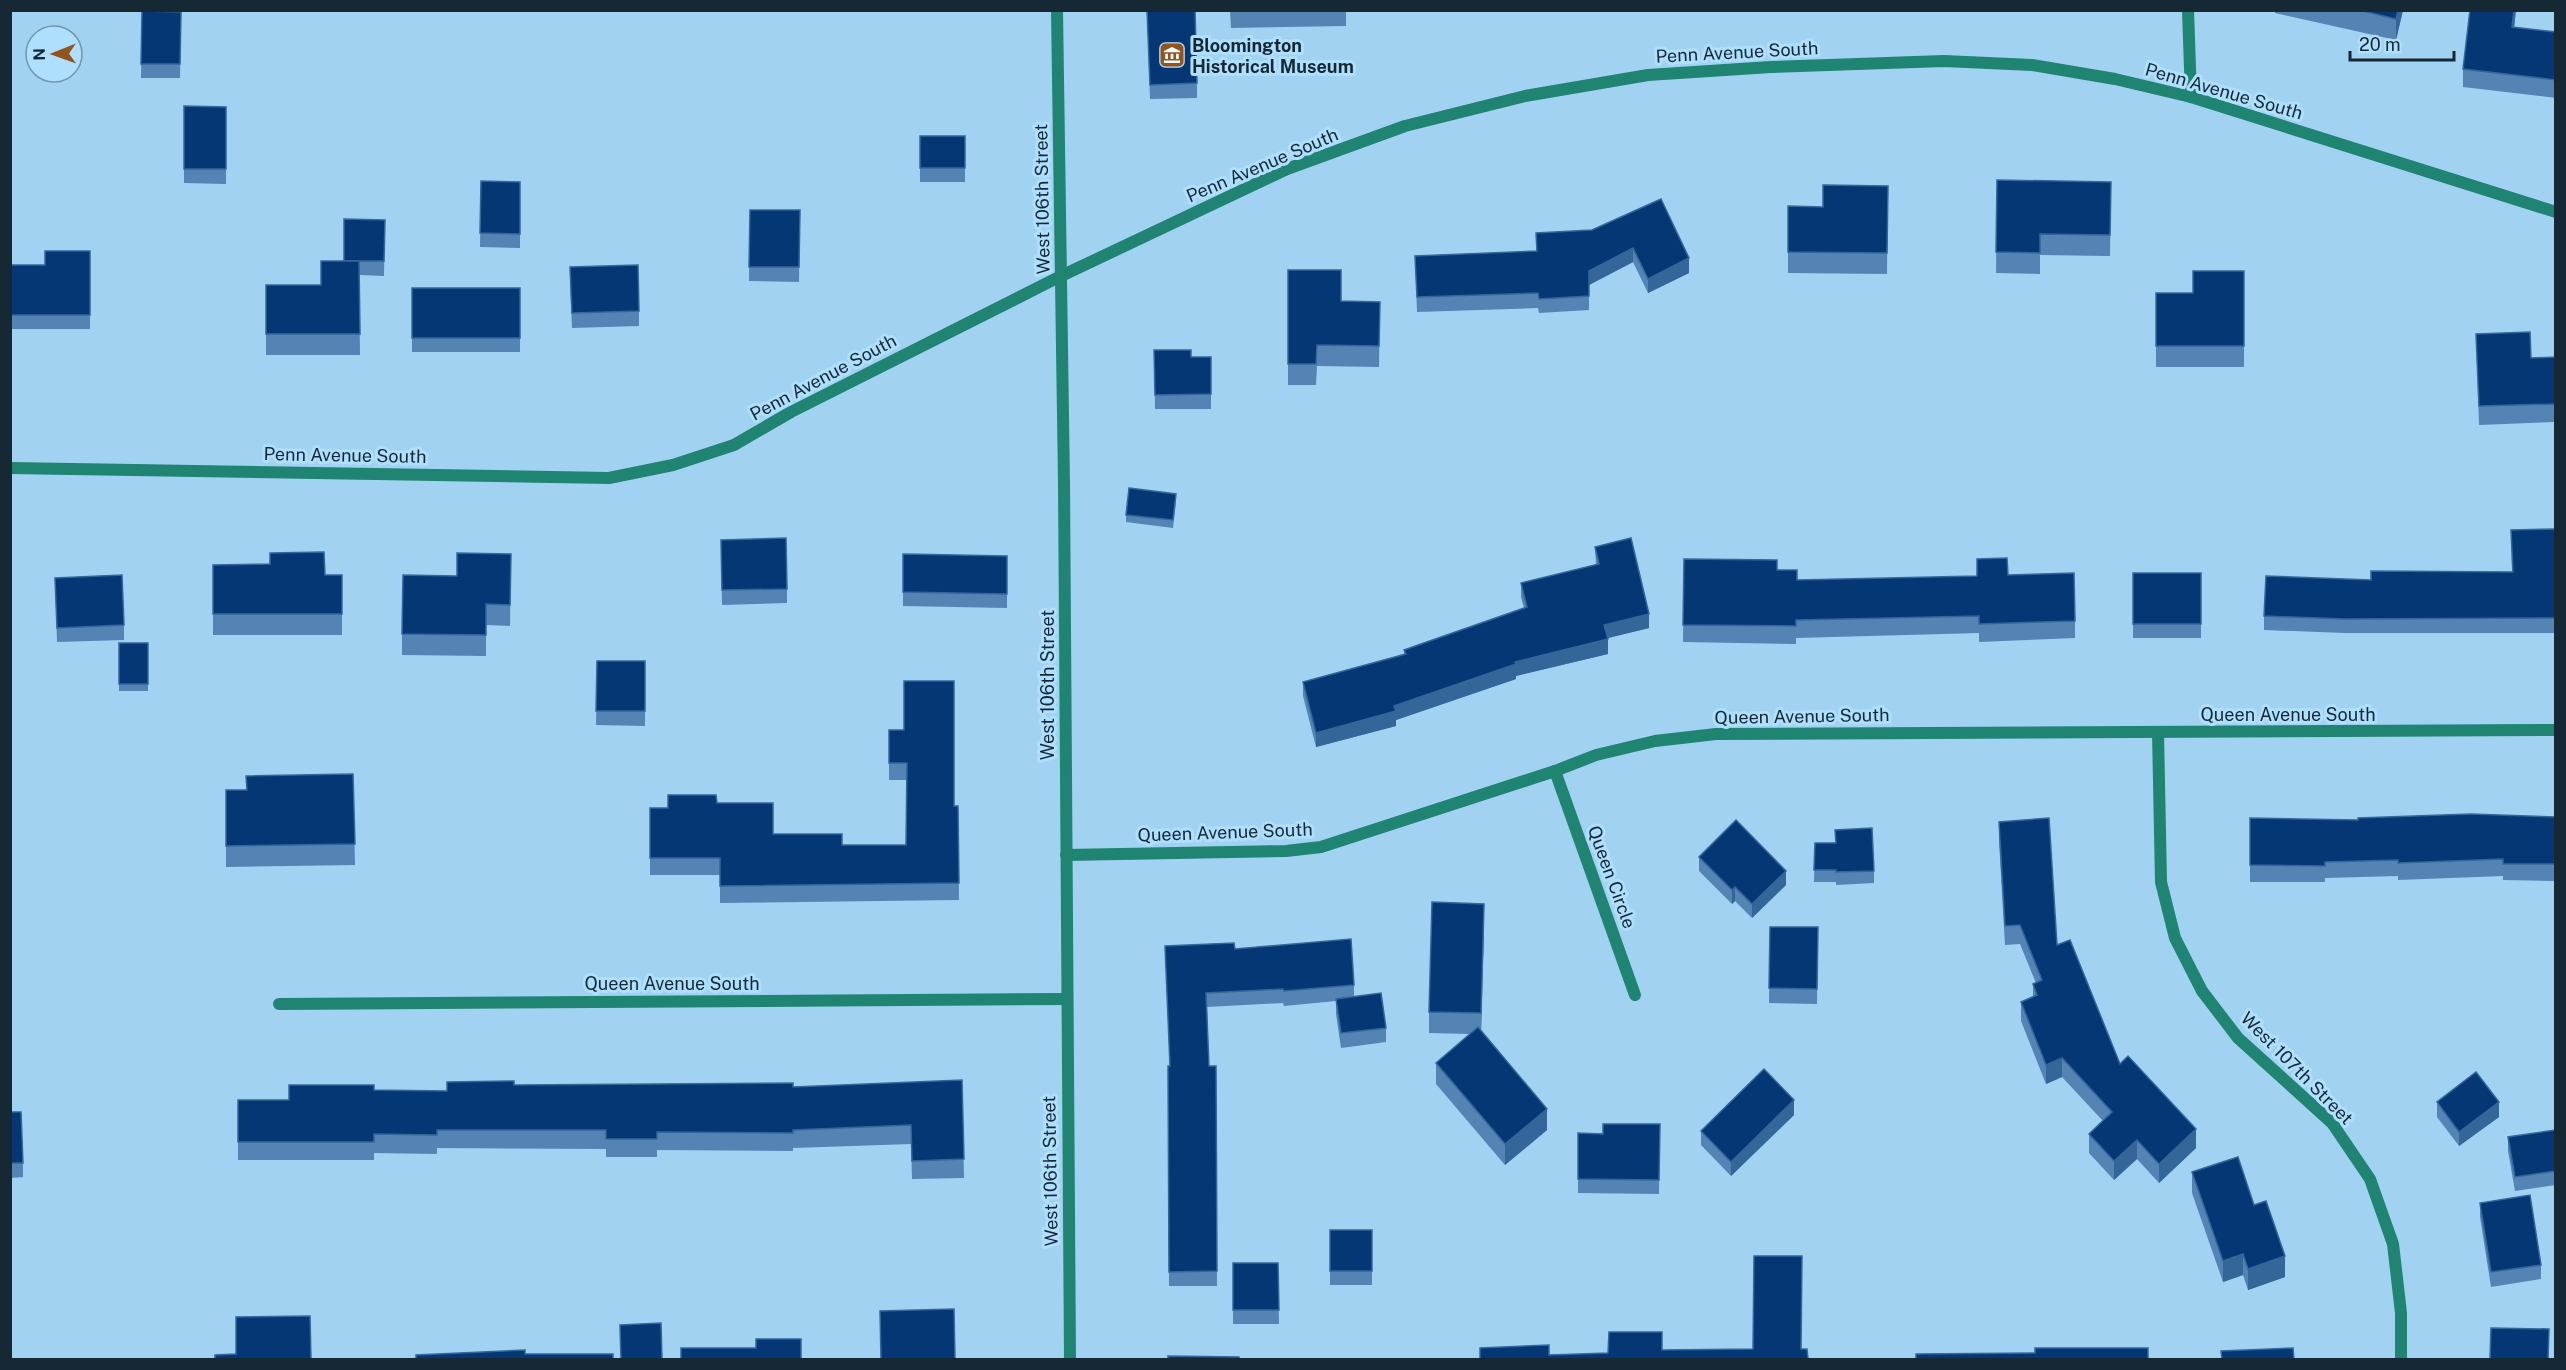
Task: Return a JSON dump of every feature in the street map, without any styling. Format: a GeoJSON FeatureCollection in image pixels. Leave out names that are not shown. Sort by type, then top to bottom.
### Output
{"type":"FeatureCollection","features":[{"type":"Feature","properties":{"kind":"street","name":"West 106th Street"},"geometry":{"type":"LineString","coordinates":[[1057,10],[1070,1359]]}},
{"type":"Feature","properties":{"kind":"street"},"geometry":{"type":"LineString","coordinates":[[2188,10],[2191,97]]}},
{"type":"Feature","properties":{"kind":"street","name":"Penn Avenue South"},"geometry":{"type":"LineString","coordinates":[[10,468],[609,478],[673,465],[734,445],[791,412],[1061,276],[1287,169],[1405,126],[1525,96],[1648,75],[1771,67],[1944,61],[2032,65],[2191,97],[2556,212]]}},
{"type":"Feature","properties":{"kind":"street","name":"Queen Avenue South"},"geometry":{"type":"LineString","coordinates":[[1066,855],[1286,851],[1321,847],[1555,771],[1606,752],[1655,741],[1716,734],[2556,730]]}},
{"type":"Feature","properties":{"kind":"street","name":"West 107th Street"},"geometry":{"type":"LineString","coordinates":[[2158,732],[2161,882],[2175,938],[2202,991],[2238,1038],[2332,1123],[2370,1179],[2393,1244],[2401,1313],[2401,1359]]}},
{"type":"Feature","properties":{"kind":"street","name":"Queen Circle"},"geometry":{"type":"LineString","coordinates":[[1555,771],[1635,995]]}},
{"type":"Feature","properties":{"kind":"street","name":"Queen Avenue South"},"geometry":{"type":"LineString","coordinates":[[279,1004],[1066,999]]}},
{"type":"Feature","properties":{"kind":"building","name":"Bloomington Historical Museum"},"geometry":{"type":"Polygon","coordinates":[[[1147,10],[1195,10],[1197,83],[1150,85],[1147,10]]]}},
{"type":"Feature","properties":{"kind":"building"},"geometry":{"type":"Polygon","coordinates":[[[2359,10],[2398,10],[2396,19],[2359,10]]]}},
{"type":"Feature","properties":{"kind":"building"},"geometry":{"type":"Polygon","coordinates":[[[2470,10],[2514,10],[2512,27],[2556,32],[2556,80],[2463,69],[2470,10]]]}},
{"type":"Feature","properties":{"kind":"building"},"geometry":{"type":"Polygon","coordinates":[[[142,11],[181,12],[180,64],[141,64],[142,11]]]}},
{"type":"Feature","properties":{"kind":"building"},"geometry":{"type":"Polygon","coordinates":[[[184,106],[226,107],[226,169],[184,169],[184,106]]]}},
{"type":"Feature","properties":{"kind":"building"},"geometry":{"type":"Polygon","coordinates":[[[920,136],[965,136],[965,168],[920,168],[920,136]]]}},
{"type":"Feature","properties":{"kind":"building"},"geometry":{"type":"Polygon","coordinates":[[[1997,180],[2111,182],[2110,235],[2040,234],[2040,253],[1996,252],[1997,180]]]}},
{"type":"Feature","properties":{"kind":"building"},"geometry":{"type":"Polygon","coordinates":[[[481,181],[520,182],[520,234],[480,233],[481,181]]]}},
{"type":"Feature","properties":{"kind":"building"},"geometry":{"type":"Polygon","coordinates":[[[1823,185],[1888,186],[1887,253],[1788,252],[1788,206],[1823,207],[1823,185]]]}},
{"type":"Feature","properties":{"kind":"building"},"geometry":{"type":"Polygon","coordinates":[[[1661,199],[1689,258],[1648,279],[1633,248],[1589,271],[1589,296],[1539,299],[1538,293],[1417,297],[1415,256],[1537,251],[1536,233],[1592,230],[1661,199]]]}},
{"type":"Feature","properties":{"kind":"building"},"geometry":{"type":"Polygon","coordinates":[[[750,210],[800,210],[799,267],[749,267],[750,210]]]}},
{"type":"Feature","properties":{"kind":"building"},"geometry":{"type":"Polygon","coordinates":[[[344,219],[385,220],[384,261],[344,261],[344,219]]]}},
{"type":"Feature","properties":{"kind":"building"},"geometry":{"type":"Polygon","coordinates":[[[45,251],[90,251],[90,315],[10,315],[10,265],[45,265],[45,251]]]}},
{"type":"Feature","properties":{"kind":"building"},"geometry":{"type":"Polygon","coordinates":[[[321,261],[359,261],[360,334],[266,334],[266,285],[321,285],[321,261]]]}},
{"type":"Feature","properties":{"kind":"building"},"geometry":{"type":"Polygon","coordinates":[[[638,265],[639,311],[572,313],[570,267],[638,265]]]}},
{"type":"Feature","properties":{"kind":"building"},"geometry":{"type":"Polygon","coordinates":[[[1288,270],[1341,270],[1341,301],[1380,302],[1379,346],[1317,345],[1316,364],[1288,364],[1288,270]]]}},
{"type":"Feature","properties":{"kind":"building"},"geometry":{"type":"Polygon","coordinates":[[[2193,271],[2244,271],[2244,346],[2156,346],[2156,293],[2193,293],[2193,271]]]}},
{"type":"Feature","properties":{"kind":"building"},"geometry":{"type":"Polygon","coordinates":[[[412,288],[520,288],[520,338],[412,338],[412,288]]]}},
{"type":"Feature","properties":{"kind":"building"},"geometry":{"type":"Polygon","coordinates":[[[2530,332],[2531,358],[2556,357],[2556,404],[2479,406],[2476,334],[2530,332]]]}},
{"type":"Feature","properties":{"kind":"building"},"geometry":{"type":"Polygon","coordinates":[[[1154,350],[1191,350],[1191,357],[1211,357],[1211,394],[1155,395],[1154,350]]]}},
{"type":"Feature","properties":{"kind":"building"},"geometry":{"type":"Polygon","coordinates":[[[1129,488],[1176,494],[1173,520],[1126,515],[1129,488]]]}},
{"type":"Feature","properties":{"kind":"building"},"geometry":{"type":"Polygon","coordinates":[[[2556,529],[2556,618],[2345,619],[2264,616],[2266,576],[2371,580],[2371,571],[2513,572],[2511,530],[2556,529]]]}},
{"type":"Feature","properties":{"kind":"building"},"geometry":{"type":"Polygon","coordinates":[[[786,538],[787,589],[722,590],[721,540],[786,538]]]}},
{"type":"Feature","properties":{"kind":"building"},"geometry":{"type":"Polygon","coordinates":[[[1631,538],[1649,614],[1604,625],[1608,639],[1515,662],[1516,664],[1394,706],[1396,711],[1316,733],[1303,682],[1406,654],[1404,650],[1527,607],[1521,583],[1599,564],[1595,547],[1631,538]]]}},
{"type":"Feature","properties":{"kind":"building"},"geometry":{"type":"Polygon","coordinates":[[[324,552],[325,575],[342,575],[342,614],[213,614],[213,565],[270,564],[270,553],[324,552]]]}},
{"type":"Feature","properties":{"kind":"building"},"geometry":{"type":"Polygon","coordinates":[[[457,553],[511,554],[510,605],[486,604],[486,635],[402,634],[403,575],[457,576],[457,553]]]}},
{"type":"Feature","properties":{"kind":"building"},"geometry":{"type":"Polygon","coordinates":[[[903,554],[1007,556],[1007,594],[903,592],[903,554]]]}},
{"type":"Feature","properties":{"kind":"building"},"geometry":{"type":"Polygon","coordinates":[[[2007,558],[2008,575],[2074,573],[2075,621],[1979,624],[1979,616],[1796,620],[1796,626],[1683,625],[1684,559],[1777,560],[1777,570],[1797,570],[1797,580],[1977,576],[1977,559],[2007,558]]]}},
{"type":"Feature","properties":{"kind":"building"},"geometry":{"type":"Polygon","coordinates":[[[2133,573],[2201,573],[2201,624],[2133,624],[2133,573]]]}},
{"type":"Feature","properties":{"kind":"building"},"geometry":{"type":"Polygon","coordinates":[[[122,575],[124,625],[57,628],[55,578],[122,575]]]}},
{"type":"Feature","properties":{"kind":"building"},"geometry":{"type":"Polygon","coordinates":[[[119,643],[148,643],[148,684],[119,684],[119,643]]]}},
{"type":"Feature","properties":{"kind":"building"},"geometry":{"type":"Polygon","coordinates":[[[597,661],[645,661],[645,711],[596,711],[597,661]]]}},
{"type":"Feature","properties":{"kind":"building"},"geometry":{"type":"Polygon","coordinates":[[[904,681],[954,681],[954,806],[958,806],[959,883],[720,886],[720,858],[650,858],[650,808],[668,808],[668,795],[716,795],[717,803],[773,803],[773,834],[842,834],[842,845],[906,845],[907,763],[889,763],[889,730],[904,730],[904,681]]]}},
{"type":"Feature","properties":{"kind":"building"},"geometry":{"type":"Polygon","coordinates":[[[353,774],[355,844],[226,846],[226,790],[247,790],[246,776],[353,774]]]}},
{"type":"Feature","properties":{"kind":"building"},"geometry":{"type":"Polygon","coordinates":[[[2471,814],[2556,817],[2556,864],[2503,864],[2503,859],[2398,863],[2398,860],[2325,862],[2325,866],[2250,865],[2250,818],[2358,820],[2358,818],[2471,814]]]}},
{"type":"Feature","properties":{"kind":"building"},"geometry":{"type":"Polygon","coordinates":[[[2049,818],[2057,945],[2070,940],[2120,1064],[2128,1056],[2196,1129],[2159,1164],[2137,1140],[2114,1161],[2089,1134],[2112,1112],[2062,1058],[2046,1065],[2021,1002],[2037,995],[2033,984],[2042,980],[2020,925],[2005,926],[1999,822],[2049,818]]]}},
{"type":"Feature","properties":{"kind":"building"},"geometry":{"type":"Polygon","coordinates":[[[1736,820],[1786,871],[1752,904],[1735,887],[1732,890],[1699,857],[1736,820]]]}},
{"type":"Feature","properties":{"kind":"building"},"geometry":{"type":"Polygon","coordinates":[[[1872,828],[1874,871],[1814,870],[1815,843],[1836,843],[1835,830],[1872,828]]]}},
{"type":"Feature","properties":{"kind":"building"},"geometry":{"type":"Polygon","coordinates":[[[1432,902],[1484,904],[1481,1013],[1429,1012],[1432,902]]]}},
{"type":"Feature","properties":{"kind":"building"},"geometry":{"type":"Polygon","coordinates":[[[1770,927],[1818,927],[1817,989],[1769,988],[1770,927]]]}},
{"type":"Feature","properties":{"kind":"building"},"geometry":{"type":"Polygon","coordinates":[[[1351,939],[1354,985],[1284,991],[1283,989],[1206,993],[1209,1066],[1216,1066],[1217,1271],[1169,1272],[1168,1066],[1170,1066],[1165,946],[1234,943],[1235,949],[1351,939]]]}},
{"type":"Feature","properties":{"kind":"building"},"geometry":{"type":"Polygon","coordinates":[[[1381,993],[1386,1028],[1341,1033],[1336,999],[1381,993]]]}},
{"type":"Feature","properties":{"kind":"building"},"geometry":{"type":"Polygon","coordinates":[[[1478,1027],[1547,1109],[1505,1144],[1436,1063],[1478,1027]]]}},
{"type":"Feature","properties":{"kind":"building"},"geometry":{"type":"Polygon","coordinates":[[[1764,1069],[1794,1100],[1731,1162],[1701,1131],[1764,1069]]]}},
{"type":"Feature","properties":{"kind":"building"},"geometry":{"type":"Polygon","coordinates":[[[2476,1072],[2499,1102],[2459,1132],[2437,1102],[2476,1072]]]}},
{"type":"Feature","properties":{"kind":"building"},"geometry":{"type":"Polygon","coordinates":[[[962,1080],[964,1159],[912,1161],[911,1125],[793,1130],[793,1133],[657,1132],[657,1139],[606,1139],[606,1130],[437,1130],[437,1135],[374,1134],[374,1142],[238,1142],[238,1100],[289,1100],[289,1085],[374,1085],[374,1090],[447,1091],[447,1082],[514,1081],[514,1085],[793,1083],[793,1087],[962,1080]]]}},
{"type":"Feature","properties":{"kind":"building"},"geometry":{"type":"Polygon","coordinates":[[[10,1112],[21,1112],[23,1163],[10,1163],[10,1112]]]}},
{"type":"Feature","properties":{"kind":"building"},"geometry":{"type":"Polygon","coordinates":[[[1603,1124],[1660,1124],[1659,1180],[1578,1179],[1578,1133],[1603,1134],[1603,1124]]]}},
{"type":"Feature","properties":{"kind":"building"},"geometry":{"type":"Polygon","coordinates":[[[2555,1130],[2556,1171],[2515,1177],[2508,1137],[2555,1130]]]}},
{"type":"Feature","properties":{"kind":"building"},"geometry":{"type":"Polygon","coordinates":[[[2238,1157],[2254,1205],[2266,1201],[2285,1256],[2248,1269],[2243,1254],[2223,1261],[2192,1172],[2238,1157]]]}},
{"type":"Feature","properties":{"kind":"building"},"geometry":{"type":"Polygon","coordinates":[[[2530,1195],[2541,1265],[2491,1272],[2480,1203],[2530,1195]]]}},
{"type":"Feature","properties":{"kind":"building"},"geometry":{"type":"Polygon","coordinates":[[[1330,1230],[1372,1230],[1372,1271],[1330,1271],[1330,1230]]]}},
{"type":"Feature","properties":{"kind":"building"},"geometry":{"type":"Polygon","coordinates":[[[1754,1256],[1802,1256],[1801,1349],[1807,1349],[1808,1359],[1480,1359],[1480,1348],[1549,1345],[1549,1355],[1608,1353],[1609,1332],[1662,1332],[1662,1350],[1753,1349],[1754,1256]]]}},
{"type":"Feature","properties":{"kind":"building"},"geometry":{"type":"Polygon","coordinates":[[[1233,1263],[1278,1263],[1279,1310],[1233,1310],[1233,1263]]]}},
{"type":"Feature","properties":{"kind":"building"},"geometry":{"type":"Polygon","coordinates":[[[954,1309],[955,1359],[881,1359],[880,1311],[954,1309]]]}},
{"type":"Feature","properties":{"kind":"building"},"geometry":{"type":"Polygon","coordinates":[[[310,1316],[311,1359],[215,1359],[215,1355],[236,1354],[236,1317],[310,1316]]]}},
{"type":"Feature","properties":{"kind":"building"},"geometry":{"type":"Polygon","coordinates":[[[661,1323],[662,1359],[621,1359],[620,1325],[661,1323]]]}},
{"type":"Feature","properties":{"kind":"building"},"geometry":{"type":"Polygon","coordinates":[[[2491,1328],[2549,1329],[2548,1359],[2490,1359],[2491,1328]]]}},
{"type":"Feature","properties":{"kind":"building"},"geometry":{"type":"Polygon","coordinates":[[[756,1339],[801,1339],[801,1359],[681,1359],[681,1348],[756,1348],[756,1339]]]}},
{"type":"Feature","properties":{"kind":"building"},"geometry":{"type":"Polygon","coordinates":[[[2035,1348],[2148,1348],[2148,1359],[1916,1359],[1916,1354],[2035,1353],[2035,1348]]]}},
{"type":"Feature","properties":{"kind":"building"},"geometry":{"type":"Polygon","coordinates":[[[2293,1348],[2294,1359],[2222,1359],[2221,1351],[2293,1348]]]}},
{"type":"Feature","properties":{"kind":"building"},"geometry":{"type":"Polygon","coordinates":[[[525,1350],[525,1354],[613,1354],[613,1359],[416,1359],[416,1355],[525,1350]]]}},
{"type":"Feature","properties":{"kind":"building"},"geometry":{"type":"Polygon","coordinates":[[[1168,1356],[1239,1357],[1239,1359],[1168,1359],[1168,1356]]]}},
{"type":"Feature","properties":{"kind":"place","name":"Bloomington Historical Museum"},"geometry":{"type":"Point","coordinates":[1172,55]}}]}
